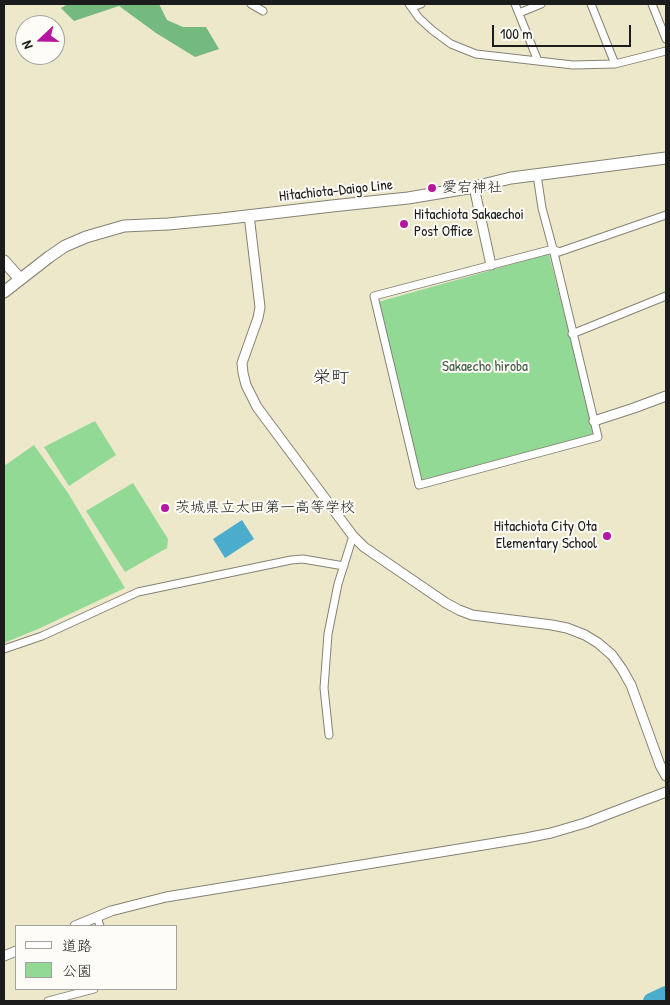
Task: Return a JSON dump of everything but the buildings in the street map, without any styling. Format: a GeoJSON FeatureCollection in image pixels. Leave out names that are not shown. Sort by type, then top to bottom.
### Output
{"type":"FeatureCollection","features":[{"type":"Feature","properties":{"kind":"main road","name":"Hitachiota-Daigo Line"},"geometry":{"type":"LineString","coordinates":[[4,292],[65,246],[86,237],[124,226],[168,224],[408,198],[474,187],[511,178],[666,158]]}},
{"type":"Feature","properties":{"kind":"main road"},"geometry":{"type":"LineString","coordinates":[[4,261],[20,279]]}},
{"type":"Feature","properties":{"kind":"street"},"geometry":{"type":"LineString","coordinates":[[251,4],[263,11]]}},
{"type":"Feature","properties":{"kind":"street"},"geometry":{"type":"LineString","coordinates":[[422,4],[411,6],[419,18],[451,44],[476,54],[573,65],[615,64],[666,51]]}},
{"type":"Feature","properties":{"kind":"street"},"geometry":{"type":"LineString","coordinates":[[515,4],[538,61]]}},
{"type":"Feature","properties":{"kind":"street"},"geometry":{"type":"LineString","coordinates":[[518,13],[541,4]]}},
{"type":"Feature","properties":{"kind":"street"},"geometry":{"type":"LineString","coordinates":[[591,4],[615,64]]}},
{"type":"Feature","properties":{"kind":"street"},"geometry":{"type":"LineString","coordinates":[[652,4],[666,39]]}},
{"type":"Feature","properties":{"kind":"street"},"geometry":{"type":"LineString","coordinates":[[537,175],[542,208],[553,249],[598,437],[419,485],[374,296],[553,249],[559,252],[666,214]]}},
{"type":"Feature","properties":{"kind":"street"},"geometry":{"type":"LineString","coordinates":[[474,187],[491,265]]}},
{"type":"Feature","properties":{"kind":"street"},"geometry":{"type":"LineString","coordinates":[[249,215],[260,307],[242,363],[242,372],[257,407],[353,536],[364,547],[458,610],[472,615],[560,626],[586,635],[612,655],[631,685],[660,765],[666,776]]}},
{"type":"Feature","properties":{"kind":"street"},"geometry":{"type":"LineString","coordinates":[[572,334],[666,296]]}},
{"type":"Feature","properties":{"kind":"street"},"geometry":{"type":"LineString","coordinates":[[594,421],[666,396]]}},
{"type":"Feature","properties":{"kind":"street"},"geometry":{"type":"LineString","coordinates":[[330,735],[324,688],[328,634],[338,584],[353,536]]}},
{"type":"Feature","properties":{"kind":"street"},"geometry":{"type":"LineString","coordinates":[[4,649],[42,636],[138,592],[291,560],[344,566]]}},
{"type":"Feature","properties":{"kind":"street"},"geometry":{"type":"LineString","coordinates":[[77,925],[111,911],[166,897],[552,833],[585,823],[666,792]]}},
{"type":"Feature","properties":{"kind":"street"},"geometry":{"type":"LineString","coordinates":[[97,917],[100,925]]}},
{"type":"Feature","properties":{"kind":"street"},"geometry":{"type":"LineString","coordinates":[[48,1001],[90,990]]}},
{"type":"Feature","properties":{"kind":"green space"},"geometry":{"type":"Polygon","coordinates":[[[68,4],[159,4],[167,20],[183,27],[206,27],[219,49],[195,57],[156,33],[119,6],[74,21],[61,8],[68,4]]]}},
{"type":"Feature","properties":{"kind":"green space","name":"Sakaecho hiroba"},"geometry":{"type":"Polygon","coordinates":[[[549,254],[595,435],[424,481],[421,478],[378,302],[549,254]]]}},
{"type":"Feature","properties":{"kind":"green space"},"geometry":{"type":"Polygon","coordinates":[[[95,421],[116,455],[69,486],[44,447],[95,421]]]}},
{"type":"Feature","properties":{"kind":"green space"},"geometry":{"type":"Polygon","coordinates":[[[34,445],[68,493],[125,588],[4,643],[4,466],[34,445]]]}},
{"type":"Feature","properties":{"kind":"green space"},"geometry":{"type":"Polygon","coordinates":[[[133,483],[168,539],[167,548],[125,572],[86,511],[133,483]]]}},
{"type":"Feature","properties":{"kind":"water"},"geometry":{"type":"Polygon","coordinates":[[[242,520],[254,539],[225,558],[213,539],[242,520]]]}},
{"type":"Feature","properties":{"kind":"waterway"},"geometry":{"type":"LineString","coordinates":[[651,1001],[666,994]]}},
{"type":"Feature","properties":{"kind":"place","name":"愛宕神社"},"geometry":{"type":"Point","coordinates":[432,188]}},
{"type":"Feature","properties":{"kind":"place","name":"Hitachiota Sakaechoi Post Office"},"geometry":{"type":"Point","coordinates":[404,224]}},
{"type":"Feature","properties":{"kind":"place","name":"茨城県立太田第一高等学校"},"geometry":{"type":"Point","coordinates":[165,508]}},
{"type":"Feature","properties":{"kind":"place","name":"Hitachiota City Ota Elementary School"},"geometry":{"type":"Point","coordinates":[607,536]}},
{"type":"Feature","properties":{"kind":"district","name":"栄町"},"geometry":{"type":"Point","coordinates":[331,378]}}]}
